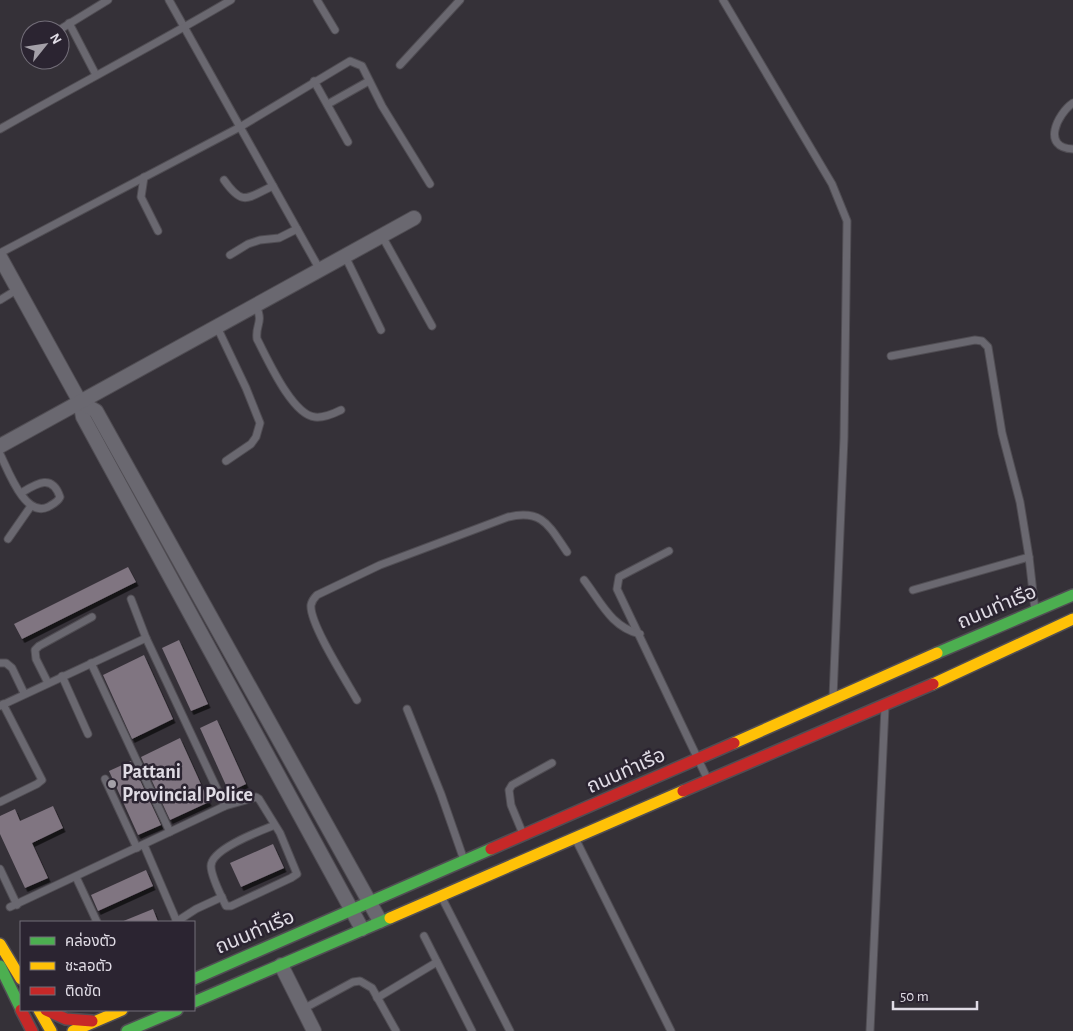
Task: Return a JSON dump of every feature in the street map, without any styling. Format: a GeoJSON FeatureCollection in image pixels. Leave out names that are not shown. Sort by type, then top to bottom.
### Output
{"type":"FeatureCollection","features":[{"type":"Feature","properties":{"kind":"street"},"geometry":{"type":"LineString","coordinates":[[0,446],[414,218]]}},
{"type":"Feature","properties":{"kind":"street"},"geometry":{"type":"LineString","coordinates":[[0,255],[80,402],[87,426],[362,929]]}},
{"type":"Feature","properties":{"kind":"street"},"geometry":{"type":"LineString","coordinates":[[80,402],[96,411],[380,921]]}},
{"type":"Feature","properties":{"kind":"street","name":"ถนนท่าเรือ"},"geometry":{"type":"LineString","coordinates":[[195,979],[1073,594]]}},
{"type":"Feature","properties":{"kind":"street","name":"ถนนท่าเรือ"},"geometry":{"type":"LineString","coordinates":[[195,1002],[885,705],[1073,619]]}},
{"type":"Feature","properties":{"kind":"street"},"geometry":{"type":"LineString","coordinates":[[0,944],[20,977]]}},
{"type":"Feature","properties":{"kind":"street"},"geometry":{"type":"LineString","coordinates":[[280,965],[314,1031]]}},
{"type":"Feature","properties":{"kind":"street"},"geometry":{"type":"LineString","coordinates":[[0,966],[20,1007]]}},
{"type":"Feature","properties":{"kind":"street"},"geometry":{"type":"LineString","coordinates":[[20,1031],[22,1011]]}},
{"type":"Feature","properties":{"kind":"street"},"geometry":{"type":"LineString","coordinates":[[22,1011],[32,1031]]}},
{"type":"Feature","properties":{"kind":"street"},"geometry":{"type":"LineString","coordinates":[[40,1011],[51,1031]]}},
{"type":"Feature","properties":{"kind":"street"},"geometry":{"type":"LineString","coordinates":[[48,1011],[66,1019],[96,1021]]}},
{"type":"Feature","properties":{"kind":"street"},"geometry":{"type":"LineString","coordinates":[[73,1031],[120,1011]]}},
{"type":"Feature","properties":{"kind":"street"},"geometry":{"type":"LineString","coordinates":[[127,1031],[174,1011]]}},
{"type":"Feature","properties":{"kind":"lane"},"geometry":{"type":"LineString","coordinates":[[70,23],[108,0]]}},
{"type":"Feature","properties":{"kind":"lane"},"geometry":{"type":"LineString","coordinates":[[169,0],[320,270]]}},
{"type":"Feature","properties":{"kind":"lane"},"geometry":{"type":"LineString","coordinates":[[0,129],[184,28],[231,0]]}},
{"type":"Feature","properties":{"kind":"lane"},"geometry":{"type":"LineString","coordinates":[[317,0],[335,30]]}},
{"type":"Feature","properties":{"kind":"lane"},"geometry":{"type":"LineString","coordinates":[[400,65],[460,0]]}},
{"type":"Feature","properties":{"kind":"lane"},"geometry":{"type":"LineString","coordinates":[[724,0],[832,184],[847,222],[844,438],[833,700]]}},
{"type":"Feature","properties":{"kind":"lane"},"geometry":{"type":"LineString","coordinates":[[70,26],[96,75]]}},
{"type":"Feature","properties":{"kind":"lane"},"geometry":{"type":"LineString","coordinates":[[0,255],[240,127],[350,61],[362,66],[382,106],[430,184]]}},
{"type":"Feature","properties":{"kind":"lane"},"geometry":{"type":"LineString","coordinates":[[314,81],[348,142]]}},
{"type":"Feature","properties":{"kind":"lane"},"geometry":{"type":"LineString","coordinates":[[328,104],[369,81]]}},
{"type":"Feature","properties":{"kind":"lane"},"geometry":{"type":"LineString","coordinates":[[1073,103],[1059,118],[1055,131],[1055,140],[1063,147],[1073,148]]}},
{"type":"Feature","properties":{"kind":"lane"},"geometry":{"type":"LineString","coordinates":[[144,177],[141,197],[158,231]]}},
{"type":"Feature","properties":{"kind":"lane"},"geometry":{"type":"LineString","coordinates":[[224,180],[238,197],[242,198],[273,186]]}},
{"type":"Feature","properties":{"kind":"lane"},"geometry":{"type":"LineString","coordinates":[[230,255],[248,244],[260,240],[279,238],[297,229]]}},
{"type":"Feature","properties":{"kind":"lane"},"geometry":{"type":"LineString","coordinates":[[382,236],[432,326]]}},
{"type":"Feature","properties":{"kind":"lane"},"geometry":{"type":"LineString","coordinates":[[345,256],[381,330]]}},
{"type":"Feature","properties":{"kind":"lane"},"geometry":{"type":"LineString","coordinates":[[0,300],[18,289]]}},
{"type":"Feature","properties":{"kind":"lane"},"geometry":{"type":"LineString","coordinates":[[256,305],[261,319],[256,334],[257,339],[295,404],[303,412],[313,417],[321,418],[341,410]]}},
{"type":"Feature","properties":{"kind":"lane"},"geometry":{"type":"LineString","coordinates":[[217,327],[246,388],[260,423],[256,437],[251,444],[226,461]]}},
{"type":"Feature","properties":{"kind":"lane"},"geometry":{"type":"LineString","coordinates":[[891,356],[976,340],[982,341],[988,347],[1002,434],[1020,502],[1035,611]]}},
{"type":"Feature","properties":{"kind":"lane"},"geometry":{"type":"LineString","coordinates":[[0,454],[21,493],[31,506],[42,509],[58,502],[60,497],[52,484],[44,482],[21,493]]}},
{"type":"Feature","properties":{"kind":"lane"},"geometry":{"type":"LineString","coordinates":[[8,539],[31,506]]}},
{"type":"Feature","properties":{"kind":"lane"},"geometry":{"type":"LineString","coordinates":[[357,700],[317,627],[311,606],[314,598],[318,595],[380,565],[508,517],[522,514],[540,519],[547,524],[567,552]]}},
{"type":"Feature","properties":{"kind":"lane"},"geometry":{"type":"LineString","coordinates":[[669,551],[619,577],[617,589],[709,781]]}},
{"type":"Feature","properties":{"kind":"lane"},"geometry":{"type":"LineString","coordinates":[[913,590],[1029,557]]}},
{"type":"Feature","properties":{"kind":"lane"},"geometry":{"type":"LineString","coordinates":[[584,580],[613,620],[621,627],[640,634]]}},
{"type":"Feature","properties":{"kind":"lane"},"geometry":{"type":"LineString","coordinates":[[131,599],[146,638],[225,806]]}},
{"type":"Feature","properties":{"kind":"lane"},"geometry":{"type":"LineString","coordinates":[[48,682],[36,659],[36,650],[39,646],[92,617]]}},
{"type":"Feature","properties":{"kind":"lane"},"geometry":{"type":"LineString","coordinates":[[0,802],[42,780],[2,705],[146,638]]}},
{"type":"Feature","properties":{"kind":"lane"},"geometry":{"type":"LineString","coordinates":[[0,663],[6,663],[12,668],[24,694]]}},
{"type":"Feature","properties":{"kind":"lane"},"geometry":{"type":"LineString","coordinates":[[91,663],[170,832]]}},
{"type":"Feature","properties":{"kind":"lane"},"geometry":{"type":"LineString","coordinates":[[62,676],[88,734]]}},
{"type":"Feature","properties":{"kind":"lane"},"geometry":{"type":"LineString","coordinates":[[870,1031],[885,705]]}},
{"type":"Feature","properties":{"kind":"lane"},"geometry":{"type":"LineString","coordinates":[[407,709],[441,794],[464,862]]}},
{"type":"Feature","properties":{"kind":"lane"},"geometry":{"type":"LineString","coordinates":[[524,836],[511,805],[509,790],[512,786],[552,763]]}},
{"type":"Feature","properties":{"kind":"lane"},"geometry":{"type":"LineString","coordinates":[[104,779],[137,848]]}},
{"type":"Feature","properties":{"kind":"lane"},"geometry":{"type":"LineString","coordinates":[[0,869],[14,906],[225,806],[256,797],[275,825],[280,833],[297,874],[230,906],[226,906],[222,898],[211,871],[211,863],[214,858],[230,846],[275,825]]}},
{"type":"Feature","properties":{"kind":"lane"},"geometry":{"type":"LineString","coordinates":[[575,838],[671,1031]]}},
{"type":"Feature","properties":{"kind":"lane"},"geometry":{"type":"LineString","coordinates":[[144,844],[177,921]]}},
{"type":"Feature","properties":{"kind":"lane"},"geometry":{"type":"LineString","coordinates":[[76,877],[97,921]]}},
{"type":"Feature","properties":{"kind":"lane"},"geometry":{"type":"LineString","coordinates":[[441,896],[510,1031]]}},
{"type":"Feature","properties":{"kind":"lane"},"geometry":{"type":"LineString","coordinates":[[178,921],[196,909],[222,898]]}},
{"type":"Feature","properties":{"kind":"lane"},"geometry":{"type":"LineString","coordinates":[[424,936],[472,1031]]}},
{"type":"Feature","properties":{"kind":"lane"},"geometry":{"type":"LineString","coordinates":[[377,998],[437,962]]}},
{"type":"Feature","properties":{"kind":"lane"},"geometry":{"type":"LineString","coordinates":[[303,1009],[353,982],[360,981],[372,988],[396,1031]]}},
{"type":"Feature","properties":{"kind":"building"},"geometry":{"type":"Polygon","coordinates":[[[128,567],[136,582],[22,639],[14,624],[128,567]]]}},
{"type":"Feature","properties":{"kind":"building"},"geometry":{"type":"Polygon","coordinates":[[[179,640],[208,704],[191,711],[162,648],[179,640]]]}},
{"type":"Feature","properties":{"kind":"building"},"geometry":{"type":"Polygon","coordinates":[[[144,655],[173,719],[132,739],[103,675],[144,655]]]}},
{"type":"Feature","properties":{"kind":"building"},"geometry":{"type":"Polygon","coordinates":[[[217,720],[246,784],[229,792],[200,728],[217,720]]]}},
{"type":"Feature","properties":{"kind":"building"},"geometry":{"type":"Polygon","coordinates":[[[180,738],[209,802],[170,820],[141,757],[180,738]]]}},
{"type":"Feature","properties":{"kind":"building"},"geometry":{"type":"Polygon","coordinates":[[[131,761],[161,825],[138,835],[109,771],[131,761]]]}},
{"type":"Feature","properties":{"kind":"building"},"geometry":{"type":"Polygon","coordinates":[[[53,806],[63,828],[32,843],[48,878],[25,888],[0,834],[0,816],[15,809],[20,821],[53,806]]]}},
{"type":"Feature","properties":{"kind":"building"},"geometry":{"type":"Polygon","coordinates":[[[273,844],[284,868],[241,887],[230,863],[273,844]]]}},
{"type":"Feature","properties":{"kind":"building"},"geometry":{"type":"Polygon","coordinates":[[[146,870],[153,886],[98,911],[91,895],[146,870]]]}},
{"type":"Feature","properties":{"kind":"building"},"geometry":{"type":"Polygon","coordinates":[[[153,909],[158,921],[123,921],[153,909]]]}},
{"type":"Feature","properties":{"kind":"traffic: fast"},"geometry":{"type":"LineString","coordinates":[[937,653],[1073,595]]}},
{"type":"Feature","properties":{"kind":"traffic: fast"},"geometry":{"type":"LineString","coordinates":[[195,979],[491,849]]}},
{"type":"Feature","properties":{"kind":"traffic: fast"},"geometry":{"type":"LineString","coordinates":[[195,1002],[390,918]]}},
{"type":"Feature","properties":{"kind":"traffic: fast"},"geometry":{"type":"LineString","coordinates":[[0,966],[20,1007]]}},
{"type":"Feature","properties":{"kind":"traffic: fast"},"geometry":{"type":"LineString","coordinates":[[127,1031],[175,1011]]}},
{"type":"Feature","properties":{"kind":"traffic: slow"},"geometry":{"type":"LineString","coordinates":[[933,684],[1073,619]]}},
{"type":"Feature","properties":{"kind":"traffic: slow"},"geometry":{"type":"LineString","coordinates":[[734,743],[937,653]]}},
{"type":"Feature","properties":{"kind":"traffic: slow"},"geometry":{"type":"LineString","coordinates":[[390,918],[683,791]]}},
{"type":"Feature","properties":{"kind":"traffic: slow"},"geometry":{"type":"LineString","coordinates":[[0,944],[20,977]]}},
{"type":"Feature","properties":{"kind":"traffic: slow"},"geometry":{"type":"LineString","coordinates":[[40,1011],[51,1031]]}},
{"type":"Feature","properties":{"kind":"traffic: slow"},"geometry":{"type":"LineString","coordinates":[[73,1031],[120,1011]]}},
{"type":"Feature","properties":{"kind":"traffic: jam"},"geometry":{"type":"LineString","coordinates":[[683,791],[933,684]]}},
{"type":"Feature","properties":{"kind":"traffic: jam"},"geometry":{"type":"LineString","coordinates":[[491,849],[734,743]]}},
{"type":"Feature","properties":{"kind":"traffic: jam"},"geometry":{"type":"LineString","coordinates":[[22,1011],[32,1031]]}},
{"type":"Feature","properties":{"kind":"traffic: jam"},"geometry":{"type":"LineString","coordinates":[[48,1011],[66,1019],[92,1021]]}},
{"type":"Feature","properties":{"kind":"place","name":"Pattani Provincial Police"},"geometry":{"type":"Point","coordinates":[112,784]}}]}
